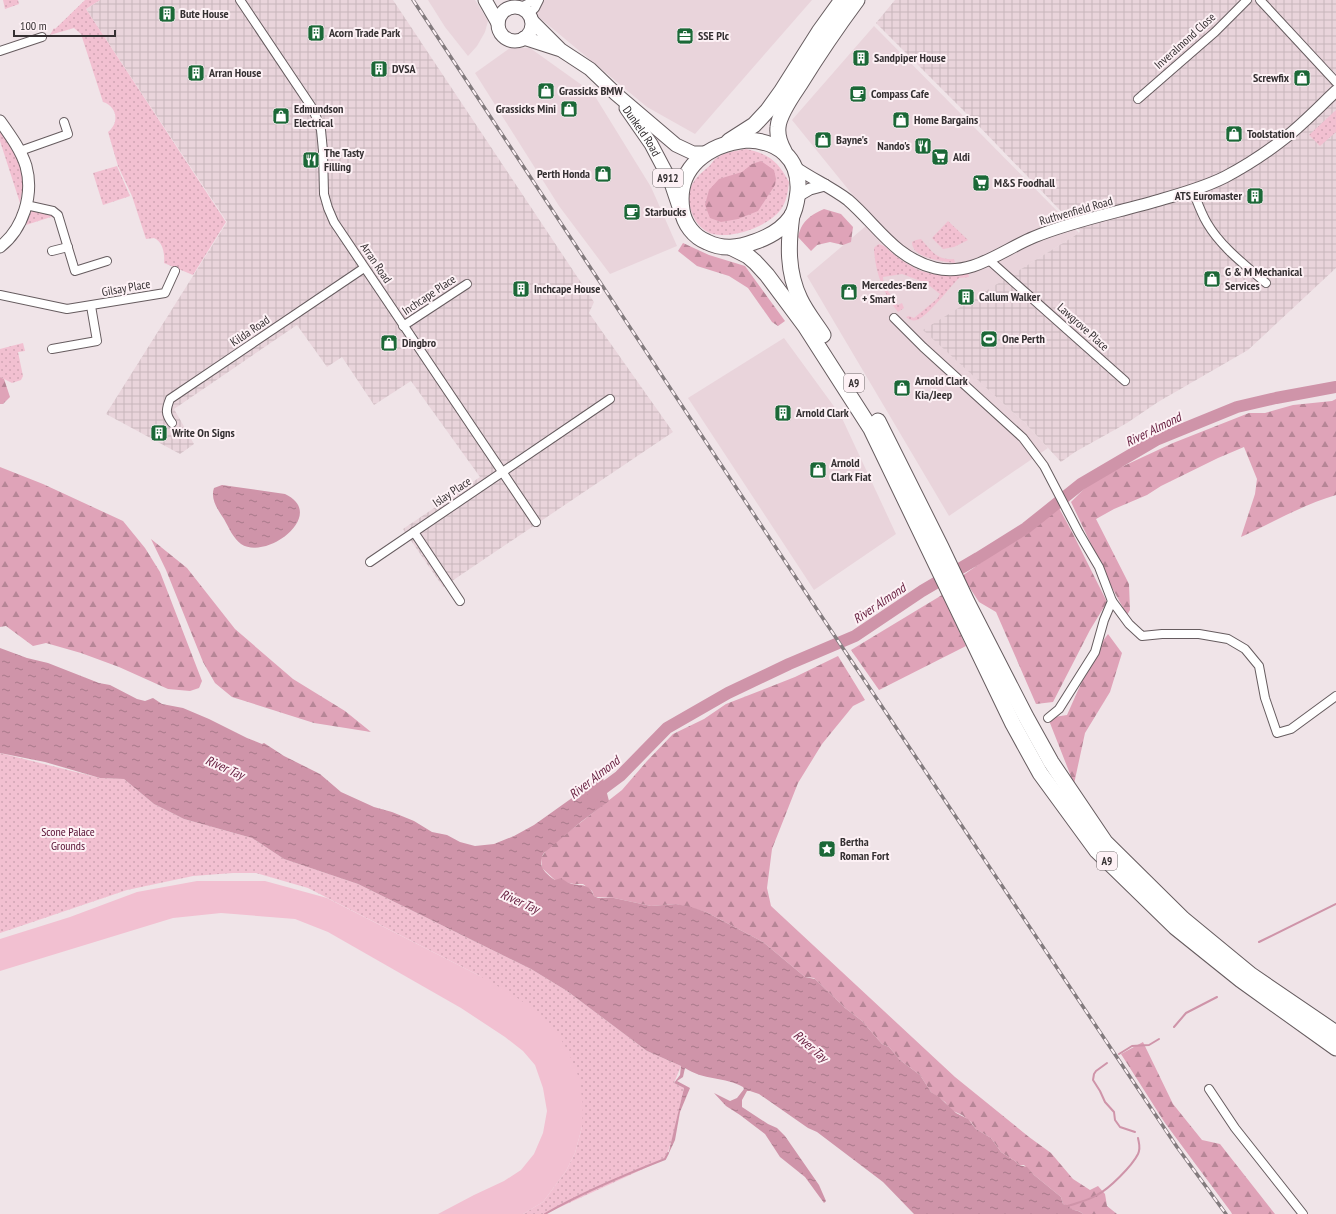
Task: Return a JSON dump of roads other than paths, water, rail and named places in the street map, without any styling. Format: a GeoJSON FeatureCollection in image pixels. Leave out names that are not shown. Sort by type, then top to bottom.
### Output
{"type":"FeatureCollection","features":[{"type":"Feature","properties":{"kind":"highway"},"geometry":{"type":"LineString","coordinates":[[842,0],[819,32],[768,110],[754,125],[706,153],[692,167],[683,182],[680,194],[682,214],[685,222],[693,233],[703,241],[722,247],[732,248],[749,244],[779,230],[792,215],[798,196],[798,184],[795,167],[784,151],[778,135],[779,120],[827,41],[857,0]]}},
{"type":"Feature","properties":{"kind":"highway"},"geometry":{"type":"LineString","coordinates":[[722,145],[736,141],[757,140],[784,151]]}},
{"type":"Feature","properties":{"kind":"highway","name":"A9"},"geometry":{"type":"LineString","coordinates":[[792,215],[789,236],[789,259],[794,283],[800,300],[880,424],[961,605],[1012,724],[1040,773],[1097,851],[1175,927],[1240,980],[1336,1048]]}},
{"type":"Feature","properties":{"kind":"highway","name":"A9"},"geometry":{"type":"LineString","coordinates":[[732,248],[741,252],[755,262],[767,274],[805,326],[871,429],[936,549]]}},
{"type":"Feature","properties":{"kind":"highway","name":"A9"},"geometry":{"type":"LineString","coordinates":[[961,605],[1051,762],[1106,842],[1189,924],[1251,975],[1336,1033]]}},
{"type":"Feature","properties":{"kind":"main road","name":"A912"},"geometry":{"type":"LineString","coordinates":[[485,0],[498,23],[501,33],[507,39],[516,41],[524,38]]}},
{"type":"Feature","properties":{"kind":"main road","name":"Dunkeld Road"},"geometry":{"type":"LineString","coordinates":[[492,0],[522,13],[562,50],[590,68],[616,94],[676,145],[693,153],[706,153]]}},
{"type":"Feature","properties":{"kind":"main road"},"geometry":{"type":"LineString","coordinates":[[498,23],[501,15],[522,13],[531,31],[524,38]]}},
{"type":"Feature","properties":{"kind":"main road","name":"Dunkeld Road"},"geometry":{"type":"LineString","coordinates":[[524,38],[562,50]]}},
{"type":"Feature","properties":{"kind":"main road","name":"Dunkeld Road"},"geometry":{"type":"LineString","coordinates":[[616,94],[651,144],[670,180],[677,204],[682,214]]}},
{"type":"Feature","properties":{"kind":"street","name":"Arran Road"},"geometry":{"type":"LineString","coordinates":[[240,0],[314,110],[322,138],[323,185],[328,208],[334,222],[403,326],[504,472],[536,522]]}},
{"type":"Feature","properties":{"kind":"street"},"geometry":{"type":"LineString","coordinates":[[522,13],[535,0]]}},
{"type":"Feature","properties":{"kind":"street"},"geometry":{"type":"LineString","coordinates":[[522,13],[535,8],[539,0]]}},
{"type":"Feature","properties":{"kind":"street","name":"Inveralmond Close"},"geometry":{"type":"LineString","coordinates":[[1138,99],[1215,32],[1248,0]]}},
{"type":"Feature","properties":{"kind":"street"},"geometry":{"type":"LineString","coordinates":[[1260,0],[1336,82]]}},
{"type":"Feature","properties":{"kind":"street"},"geometry":{"type":"LineString","coordinates":[[0,51],[42,37]]}},
{"type":"Feature","properties":{"kind":"street","name":"Ruthvenfield Road"},"geometry":{"type":"LineString","coordinates":[[795,167],[848,201],[890,243],[916,262],[936,269],[952,270],[970,268],[989,260],[1012,247],[1057,229],[1193,191],[1223,178],[1267,152],[1286,137],[1336,91]]}},
{"type":"Feature","properties":{"kind":"street"},"geometry":{"type":"LineString","coordinates":[[0,121],[20,151],[28,177],[26,204],[23,218],[10,238],[0,247]]}},
{"type":"Feature","properties":{"kind":"street"},"geometry":{"type":"LineString","coordinates":[[20,151],[68,134],[64,122]]}},
{"type":"Feature","properties":{"kind":"street"},"geometry":{"type":"LineString","coordinates":[[798,196],[810,189],[825,185]]}},
{"type":"Feature","properties":{"kind":"street"},"geometry":{"type":"LineString","coordinates":[[1193,191],[1206,221],[1219,239],[1237,258],[1266,284]]}},
{"type":"Feature","properties":{"kind":"street"},"geometry":{"type":"LineString","coordinates":[[26,204],[53,211],[58,215],[75,271],[107,261]]}},
{"type":"Feature","properties":{"kind":"street"},"geometry":{"type":"LineString","coordinates":[[52,251],[68,246]]}},
{"type":"Feature","properties":{"kind":"street","name":"Lawgrove Place"},"geometry":{"type":"LineString","coordinates":[[989,260],[1125,381]]}},
{"type":"Feature","properties":{"kind":"street","name":"Kilda Road"},"geometry":{"type":"LineString","coordinates":[[172,423],[167,417],[166,409],[170,400],[364,268]]}},
{"type":"Feature","properties":{"kind":"street","name":"Gilsay Place"},"geometry":{"type":"LineString","coordinates":[[0,295],[68,309],[91,306],[165,293],[175,271]]}},
{"type":"Feature","properties":{"kind":"street","name":"Inchcape Place"},"geometry":{"type":"LineString","coordinates":[[403,326],[467,284]]}},
{"type":"Feature","properties":{"kind":"street","name":"Gilsay Place"},"geometry":{"type":"LineString","coordinates":[[52,349],[97,341],[91,306]]}},
{"type":"Feature","properties":{"kind":"street"},"geometry":{"type":"LineString","coordinates":[[894,318],[923,347],[1019,434],[1044,466],[1079,533],[1099,567],[1112,601],[1128,624],[1142,636],[1162,634],[1199,634],[1228,639],[1245,649],[1259,666],[1265,698],[1277,733],[1291,729],[1336,696]]}},
{"type":"Feature","properties":{"kind":"street","name":"Islay Place"},"geometry":{"type":"LineString","coordinates":[[370,562],[610,399]]}},
{"type":"Feature","properties":{"kind":"street"},"geometry":{"type":"LineString","coordinates":[[414,532],[460,601]]}},
{"type":"Feature","properties":{"kind":"street"},"geometry":{"type":"LineString","coordinates":[[1048,718],[1058,709],[1095,652],[1104,620],[1112,601]]}},
{"type":"Feature","properties":{"kind":"street"},"geometry":{"type":"LineString","coordinates":[[1209,1089],[1240,1134],[1303,1214]]}},
{"type":"Feature","properties":{"kind":"water"},"geometry":{"type":"Polygon","coordinates":[[[222,485],[285,494],[297,503],[300,513],[297,523],[289,533],[278,541],[265,546],[252,548],[241,544],[231,533],[214,500],[214,488],[222,485]]]}},
{"type":"Feature","properties":{"kind":"water","name":"River Tay"},"geometry":{"type":"Polygon","coordinates":[[[0,648],[27,658],[48,663],[99,683],[110,685],[137,699],[145,701],[153,698],[162,704],[183,708],[247,738],[262,744],[264,743],[284,756],[320,774],[341,792],[374,807],[392,812],[414,821],[432,832],[447,835],[460,842],[475,846],[494,844],[514,836],[534,825],[579,793],[602,774],[609,801],[582,821],[544,853],[541,865],[548,875],[555,880],[561,878],[571,884],[587,887],[594,896],[598,898],[614,898],[651,906],[676,904],[691,907],[706,912],[763,942],[805,977],[815,979],[845,1008],[862,1021],[882,1044],[889,1047],[900,1060],[920,1075],[931,1092],[939,1097],[956,1113],[968,1119],[976,1129],[991,1138],[1001,1152],[1019,1165],[1027,1167],[1034,1175],[1061,1197],[1063,1204],[1071,1204],[1072,1205],[1069,1207],[1083,1214],[914,1214],[883,1182],[817,1132],[808,1128],[759,1094],[747,1091],[742,1100],[742,1107],[768,1124],[777,1128],[785,1136],[819,1185],[826,1201],[824,1203],[805,1177],[780,1157],[765,1134],[726,1106],[714,1093],[730,1101],[737,1098],[744,1089],[743,1087],[699,1075],[685,1068],[683,1077],[677,1081],[690,1088],[680,1112],[675,1140],[668,1155],[684,1088],[674,1083],[680,1075],[681,1066],[647,1051],[567,991],[531,969],[358,884],[284,859],[252,838],[184,819],[154,804],[124,779],[100,778],[45,762],[0,753],[0,648]]]}},
{"type":"Feature","properties":{"kind":"waterway","name":"River Almond"},"geometry":{"type":"LineString","coordinates":[[593,796],[620,776],[667,728],[728,693],[789,664],[855,636],[922,591],[1026,528],[1081,484],[1156,440],[1237,407],[1336,387]]}},
{"type":"Feature","properties":{"kind":"waterway"},"geometry":{"type":"LineString","coordinates":[[1259,942],[1336,904]]}},
{"type":"Feature","properties":{"kind":"waterway"},"geometry":{"type":"LineString","coordinates":[[1174,1027],[1186,1013],[1217,997]]}},
{"type":"Feature","properties":{"kind":"waterway"},"geometry":{"type":"LineString","coordinates":[[1119,1054],[1132,1046],[1149,1045],[1159,1039]]}},
{"type":"Feature","properties":{"kind":"waterway"},"geometry":{"type":"LineString","coordinates":[[1107,1063],[1096,1071],[1093,1080],[1105,1102],[1114,1112],[1115,1120],[1120,1127],[1135,1132]]}},
{"type":"Feature","properties":{"kind":"waterway"},"geometry":{"type":"LineString","coordinates":[[1071,1205],[1088,1200],[1097,1195],[1108,1188],[1120,1177],[1131,1165],[1139,1152],[1140,1148],[1138,1138]]}},
{"type":"Feature","properties":{"kind":"waterway"},"geometry":{"type":"LineString","coordinates":[[545,1214],[604,1184],[665,1159],[668,1153]]}},
{"type":"Feature","properties":{"kind":"railway"},"geometry":{"type":"LineString","coordinates":[[413,0],[814,605],[1177,1147],[1226,1214]]}},
{"type":"Feature","properties":{"kind":"place","name":"Bute House"},"geometry":{"type":"Point","coordinates":[167,14]}},
{"type":"Feature","properties":{"kind":"place","name":"Acorn Trade Park"},"geometry":{"type":"Point","coordinates":[316,33]}},
{"type":"Feature","properties":{"kind":"place","name":"SSE Plc"},"geometry":{"type":"Point","coordinates":[685,36]}},
{"type":"Feature","properties":{"kind":"place","name":"Sandpiper House"},"geometry":{"type":"Point","coordinates":[861,58]}},
{"type":"Feature","properties":{"kind":"place","name":"DVSA"},"geometry":{"type":"Point","coordinates":[379,69]}},
{"type":"Feature","properties":{"kind":"place","name":"Arran House"},"geometry":{"type":"Point","coordinates":[196,73]}},
{"type":"Feature","properties":{"kind":"place","name":"Screwfix"},"geometry":{"type":"Point","coordinates":[1302,78]}},
{"type":"Feature","properties":{"kind":"place","name":"Grassicks BMW"},"geometry":{"type":"Point","coordinates":[546,91]}},
{"type":"Feature","properties":{"kind":"place","name":"Compass Cafe"},"geometry":{"type":"Point","coordinates":[858,94]}},
{"type":"Feature","properties":{"kind":"place","name":"Grassicks Mini"},"geometry":{"type":"Point","coordinates":[569,109]}},
{"type":"Feature","properties":{"kind":"place","name":"Edmundson Electrical"},"geometry":{"type":"Point","coordinates":[281,116]}},
{"type":"Feature","properties":{"kind":"place","name":"Home Bargains"},"geometry":{"type":"Point","coordinates":[901,120]}},
{"type":"Feature","properties":{"kind":"place","name":"Toolstation"},"geometry":{"type":"Point","coordinates":[1234,134]}},
{"type":"Feature","properties":{"kind":"place","name":"Bayne's"},"geometry":{"type":"Point","coordinates":[823,140]}},
{"type":"Feature","properties":{"kind":"place","name":"Nando's"},"geometry":{"type":"Point","coordinates":[923,146]}},
{"type":"Feature","properties":{"kind":"place","name":"Aldi"},"geometry":{"type":"Point","coordinates":[940,157]}},
{"type":"Feature","properties":{"kind":"place","name":"The Tasty Filling"},"geometry":{"type":"Point","coordinates":[311,160]}},
{"type":"Feature","properties":{"kind":"place","name":"Perth Honda"},"geometry":{"type":"Point","coordinates":[603,174]}},
{"type":"Feature","properties":{"kind":"place","name":"M&S Foodhall"},"geometry":{"type":"Point","coordinates":[981,183]}},
{"type":"Feature","properties":{"kind":"place","name":"ATS Euromaster"},"geometry":{"type":"Point","coordinates":[1255,196]}},
{"type":"Feature","properties":{"kind":"place","name":"Starbucks"},"geometry":{"type":"Point","coordinates":[632,212]}},
{"type":"Feature","properties":{"kind":"place","name":"G & M Mechanical Services"},"geometry":{"type":"Point","coordinates":[1212,279]}},
{"type":"Feature","properties":{"kind":"place","name":"Inchcape House"},"geometry":{"type":"Point","coordinates":[521,289]}},
{"type":"Feature","properties":{"kind":"place","name":"Mercedes-Benz + Smart"},"geometry":{"type":"Point","coordinates":[849,292]}},
{"type":"Feature","properties":{"kind":"place","name":"Callum Walker"},"geometry":{"type":"Point","coordinates":[966,297]}},
{"type":"Feature","properties":{"kind":"place","name":"One Perth"},"geometry":{"type":"Point","coordinates":[989,339]}},
{"type":"Feature","properties":{"kind":"place","name":"Dingbro"},"geometry":{"type":"Point","coordinates":[389,343]}},
{"type":"Feature","properties":{"kind":"place","name":"Arnold Clark Kia/Jeep"},"geometry":{"type":"Point","coordinates":[902,388]}},
{"type":"Feature","properties":{"kind":"place","name":"Arnold Clark"},"geometry":{"type":"Point","coordinates":[783,413]}},
{"type":"Feature","properties":{"kind":"place","name":"Write On Signs"},"geometry":{"type":"Point","coordinates":[159,433]}},
{"type":"Feature","properties":{"kind":"place","name":"Arnold Clark Fiat"},"geometry":{"type":"Point","coordinates":[818,470]}},
{"type":"Feature","properties":{"kind":"place","name":"Bertha Roman Fort"},"geometry":{"type":"Point","coordinates":[827,849]}},
{"type":"Feature","properties":{"kind":"park label","name":"Scone Palace Grounds"},"geometry":{"type":"Point","coordinates":[68,839]}}]}
